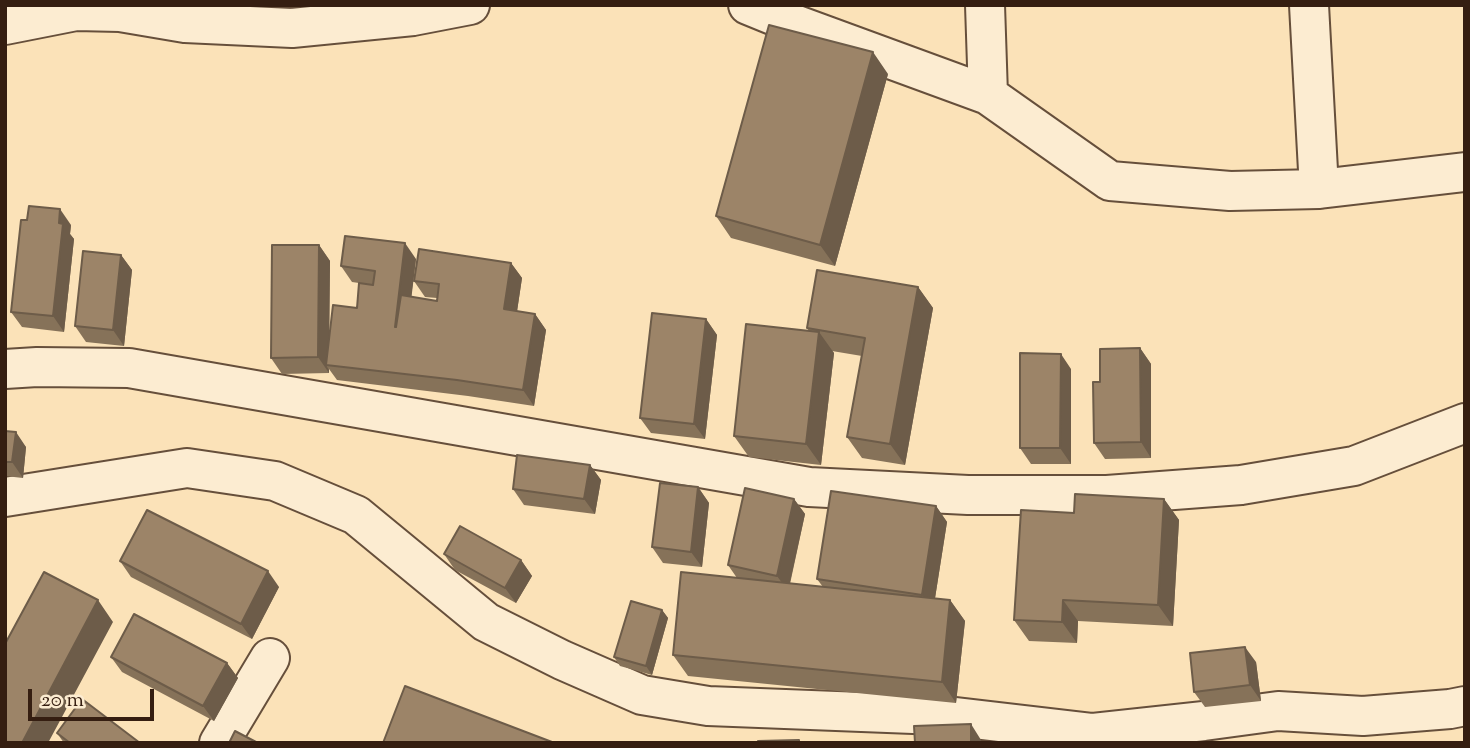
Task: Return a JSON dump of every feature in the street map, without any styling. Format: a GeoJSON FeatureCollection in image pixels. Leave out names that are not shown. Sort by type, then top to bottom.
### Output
{"type":"FeatureCollection","features":[{"type":"Feature","properties":{"kind":"street"},"geometry":{"type":"LineString","coordinates":[[5,25],[76,11],[120,12],[185,23],[292,28],[413,16],[470,5]]}},
{"type":"Feature","properties":{"kind":"street"},"geometry":{"type":"LineString","coordinates":[[748,5],[988,95],[1110,181],[1230,191],[1319,190],[1465,172]]}},
{"type":"Feature","properties":{"kind":"street"},"geometry":{"type":"LineString","coordinates":[[985,5],[988,95]]}},
{"type":"Feature","properties":{"kind":"street"},"geometry":{"type":"LineString","coordinates":[[1309,5],[1319,190]]}},
{"type":"Feature","properties":{"kind":"street"},"geometry":{"type":"LineString","coordinates":[[5,369],[129,368],[809,487],[968,495],[1107,495],[1241,485],[1354,466],[1465,423]]}},
{"type":"Feature","properties":{"kind":"street"},"geometry":{"type":"LineString","coordinates":[[5,497],[187,468],[275,481],[356,515],[486,622],[562,660],[642,695],[708,706],[939,715],[1093,733],[1204,722],[1278,711],[1363,716],[1457,708]]}},
{"type":"Feature","properties":{"kind":"street"},"geometry":{"type":"LineString","coordinates":[[219,743],[270,658]]}},
{"type":"Feature","properties":{"kind":"street"},"geometry":{"type":"LineString","coordinates":[[1361,743],[1457,708]]}},
{"type":"Feature","properties":{"kind":"building"},"geometry":{"type":"Polygon","coordinates":[[[769,25],[873,52],[820,245],[716,216],[769,25]]]}},
{"type":"Feature","properties":{"kind":"building"},"geometry":{"type":"Polygon","coordinates":[[[29,206],[60,209],[59,223],[63,224],[53,316],[11,312],[21,220],[27,220],[29,206]]]}},
{"type":"Feature","properties":{"kind":"building"},"geometry":{"type":"Polygon","coordinates":[[[345,236],[405,243],[395,327],[401,295],[437,301],[439,284],[414,281],[419,249],[511,263],[504,309],[535,314],[523,390],[326,365],[333,305],[357,308],[359,283],[373,285],[375,271],[341,266],[345,236]]]}},
{"type":"Feature","properties":{"kind":"building"},"geometry":{"type":"Polygon","coordinates":[[[272,245],[319,245],[318,357],[271,358],[272,245]]]}},
{"type":"Feature","properties":{"kind":"building"},"geometry":{"type":"Polygon","coordinates":[[[83,251],[121,255],[113,330],[75,326],[83,251]]]}},
{"type":"Feature","properties":{"kind":"building"},"geometry":{"type":"Polygon","coordinates":[[[817,270],[918,287],[890,444],[847,437],[865,338],[807,328],[817,270]]]}},
{"type":"Feature","properties":{"kind":"building"},"geometry":{"type":"Polygon","coordinates":[[[652,313],[706,319],[694,424],[640,418],[652,313]]]}},
{"type":"Feature","properties":{"kind":"building"},"geometry":{"type":"Polygon","coordinates":[[[746,324],[819,332],[806,444],[734,436],[746,324]]]}},
{"type":"Feature","properties":{"kind":"building"},"geometry":{"type":"Polygon","coordinates":[[[1140,348],[1141,442],[1094,443],[1093,382],[1100,382],[1100,349],[1140,348]]]}},
{"type":"Feature","properties":{"kind":"building"},"geometry":{"type":"Polygon","coordinates":[[[1020,353],[1061,354],[1060,448],[1020,448],[1020,353]]]}},
{"type":"Feature","properties":{"kind":"building"},"geometry":{"type":"Polygon","coordinates":[[[5,431],[16,432],[12,462],[5,462],[5,431]]]}},
{"type":"Feature","properties":{"kind":"building"},"geometry":{"type":"Polygon","coordinates":[[[517,455],[590,465],[584,499],[513,489],[517,455]]]}},
{"type":"Feature","properties":{"kind":"building"},"geometry":{"type":"Polygon","coordinates":[[[660,483],[698,487],[691,552],[652,547],[660,483]]]}},
{"type":"Feature","properties":{"kind":"building"},"geometry":{"type":"Polygon","coordinates":[[[745,488],[794,499],[777,576],[728,565],[745,488]]]}},
{"type":"Feature","properties":{"kind":"building"},"geometry":{"type":"Polygon","coordinates":[[[831,491],[936,506],[922,595],[817,579],[831,491]]]}},
{"type":"Feature","properties":{"kind":"building"},"geometry":{"type":"Polygon","coordinates":[[[1075,494],[1164,499],[1158,605],[1063,600],[1062,622],[1014,620],[1021,510],[1074,513],[1075,494]]]}},
{"type":"Feature","properties":{"kind":"building"},"geometry":{"type":"Polygon","coordinates":[[[147,510],[268,571],[241,624],[120,561],[147,510]]]}},
{"type":"Feature","properties":{"kind":"building"},"geometry":{"type":"Polygon","coordinates":[[[460,526],[521,560],[505,588],[444,554],[460,526]]]}},
{"type":"Feature","properties":{"kind":"building"},"geometry":{"type":"Polygon","coordinates":[[[44,572],[98,600],[22,743],[6,743],[5,644],[44,572]]]}},
{"type":"Feature","properties":{"kind":"building"},"geometry":{"type":"Polygon","coordinates":[[[681,572],[950,600],[942,682],[673,655],[681,572]]]}},
{"type":"Feature","properties":{"kind":"building"},"geometry":{"type":"Polygon","coordinates":[[[631,601],[662,610],[646,666],[614,657],[631,601]]]}},
{"type":"Feature","properties":{"kind":"building"},"geometry":{"type":"Polygon","coordinates":[[[134,614],[227,663],[203,706],[111,657],[134,614]]]}},
{"type":"Feature","properties":{"kind":"building"},"geometry":{"type":"Polygon","coordinates":[[[1245,647],[1250,685],[1194,692],[1190,653],[1245,647]]]}},
{"type":"Feature","properties":{"kind":"building"},"geometry":{"type":"Polygon","coordinates":[[[405,686],[552,742],[552,743],[383,743],[405,686]]]}},
{"type":"Feature","properties":{"kind":"building"},"geometry":{"type":"Polygon","coordinates":[[[82,699],[140,743],[70,743],[57,733],[82,699]]]}},
{"type":"Feature","properties":{"kind":"building"},"geometry":{"type":"Polygon","coordinates":[[[971,724],[971,743],[915,743],[914,726],[971,724]]]}},
{"type":"Feature","properties":{"kind":"building"},"geometry":{"type":"Polygon","coordinates":[[[235,731],[258,743],[229,743],[235,731]]]}},
{"type":"Feature","properties":{"kind":"building"},"geometry":{"type":"Polygon","coordinates":[[[799,740],[799,743],[758,743],[758,741],[799,740]]]}}]}
